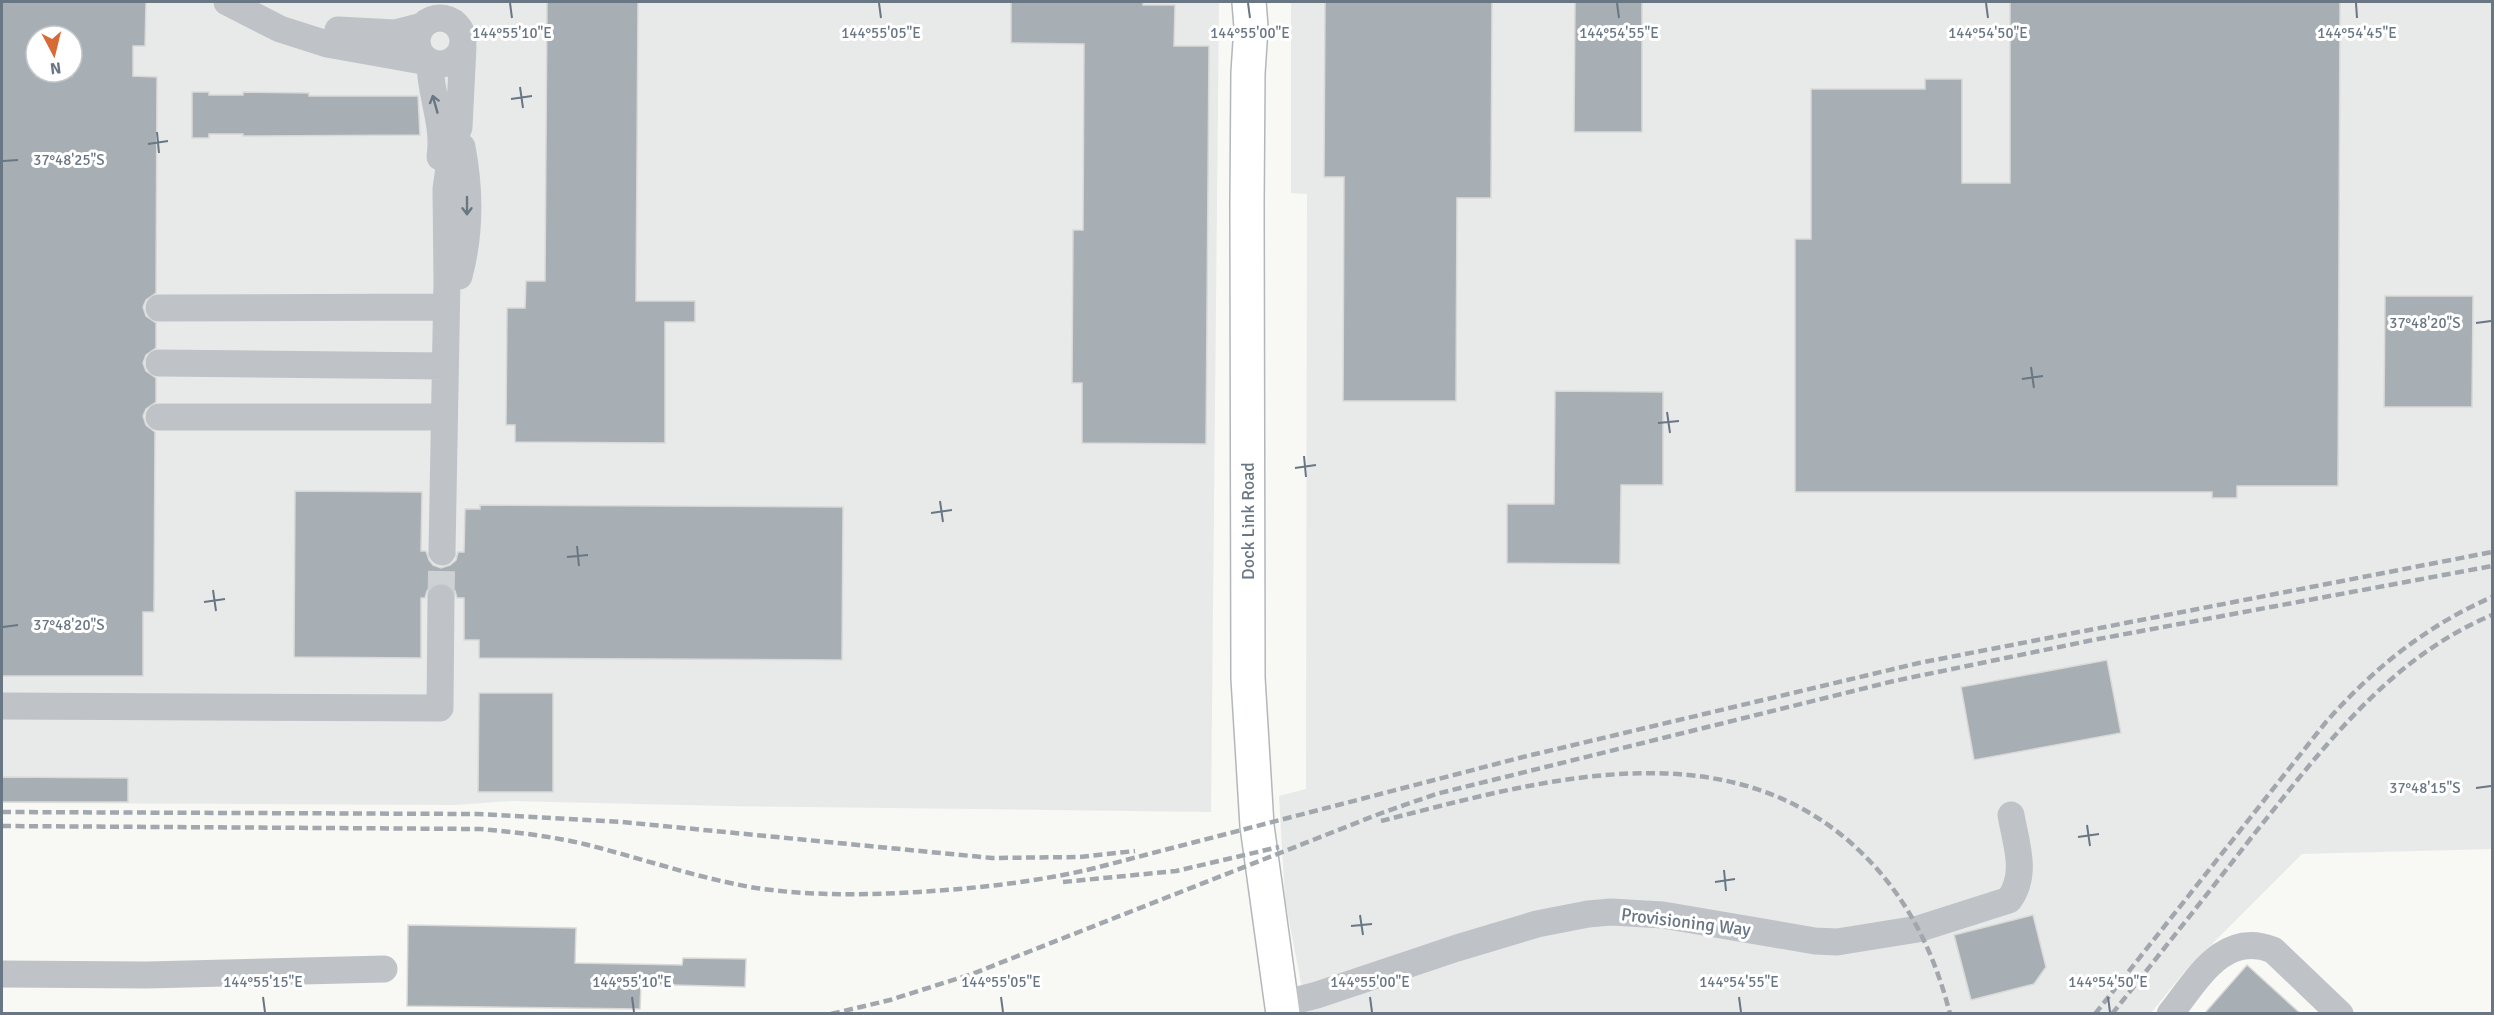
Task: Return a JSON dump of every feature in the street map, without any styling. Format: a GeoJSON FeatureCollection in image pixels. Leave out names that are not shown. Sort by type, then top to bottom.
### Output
{"type":"FeatureCollection","features":[{"type":"Feature","properties":{"kind":"main road","name":"Dock Link Road"},"geometry":{"type":"LineString","coordinates":[[1254,10],[1248,73],[1248,678],[1257,826],[1282,1009]]}},
{"type":"Feature","properties":{"kind":"lane"},"geometry":{"type":"LineString","coordinates":[[226,2],[280,29],[327,44],[429,62],[449,63],[460,54],[463,47]]}},
{"type":"Feature","properties":{"kind":"lane"},"geometry":{"type":"LineString","coordinates":[[258,2],[299,21],[355,32],[395,33],[438,15],[453,22],[462,33],[459,127],[452,147],[446,189],[442,552]]}},
{"type":"Feature","properties":{"kind":"lane"},"geometry":{"type":"LineString","coordinates":[[429,62],[422,58],[416,45],[416,38],[438,15]]}},
{"type":"Feature","properties":{"kind":"lane"},"geometry":{"type":"LineString","coordinates":[[429,62],[430,80],[440,124],[441,151],[436,179],[434,225],[446,307]]}},
{"type":"Feature","properties":{"kind":"lane"},"geometry":{"type":"LineString","coordinates":[[159,308],[446,307]]}},
{"type":"Feature","properties":{"kind":"lane"},"geometry":{"type":"LineString","coordinates":[[159,363],[445,366]]}},
{"type":"Feature","properties":{"kind":"lane"},"geometry":{"type":"LineString","coordinates":[[159,417],[444,417]]}},
{"type":"Feature","properties":{"kind":"lane"},"geometry":{"type":"LineString","coordinates":[[2,706],[440,708],[441,597]]}},
{"type":"Feature","properties":{"kind":"lane","name":"Provisioning Way"},"geometry":{"type":"LineString","coordinates":[[1282,1009],[1456,948],[1537,924],[1588,914],[1611,912],[1663,915],[1815,941],[1855,941],[1918,928],[2009,900],[2019,882],[2020,871],[2011,815]]}},
{"type":"Feature","properties":{"kind":"lane"},"geometry":{"type":"LineString","coordinates":[[2170,1014],[2221,954],[2236,946],[2247,945],[2262,946],[2273,950],[2340,1014]]}},
{"type":"Feature","properties":{"kind":"lane"},"geometry":{"type":"LineString","coordinates":[[2,975],[110,976],[384,969]]}},
{"type":"Feature","properties":{"kind":"shaded area"},"geometry":{"type":"Polygon","coordinates":[[[2,2],[1219,2],[1211,812],[511,801],[456,805],[2,803],[2,2]]]}},
{"type":"Feature","properties":{"kind":"shaded area"},"geometry":{"type":"Polygon","coordinates":[[[1291,2],[2492,2],[2492,849],[2302,854],[2185,971],[2151,1013],[1307,1014],[1285,900],[1279,796],[1306,789],[1307,194],[1291,193],[1291,2]]]}},
{"type":"Feature","properties":{"kind":"building"},"geometry":{"type":"Polygon","coordinates":[[[2,2],[146,2],[145,46],[133,46],[133,76],[157,77],[156,293],[146,300],[143,307],[146,316],[156,323],[156,348],[146,355],[143,363],[146,371],[156,378],[156,402],[146,409],[143,416],[146,425],[155,432],[154,612],[143,612],[143,676],[2,676],[2,2]]]}},
{"type":"Feature","properties":{"kind":"building"},"geometry":{"type":"Polygon","coordinates":[[[547,2],[638,2],[636,301],[695,301],[695,322],[665,322],[665,443],[515,442],[515,425],[506,425],[507,308],[525,308],[526,281],[545,281],[547,2]]]}},
{"type":"Feature","properties":{"kind":"building"},"geometry":{"type":"Polygon","coordinates":[[[1011,2],[1143,2],[1143,5],[1175,5],[1174,46],[1209,46],[1206,444],[1082,443],[1082,383],[1072,383],[1073,230],[1083,230],[1084,44],[1011,43],[1011,2]]]}},
{"type":"Feature","properties":{"kind":"building"},"geometry":{"type":"Polygon","coordinates":[[[1325,2],[1492,2],[1491,198],[1457,198],[1456,401],[1343,401],[1344,177],[1324,177],[1325,2]]]}},
{"type":"Feature","properties":{"kind":"building"},"geometry":{"type":"Polygon","coordinates":[[[1575,2],[1642,2],[1642,132],[1574,132],[1575,2]]]}},
{"type":"Feature","properties":{"kind":"building"},"geometry":{"type":"Polygon","coordinates":[[[2010,2],[2340,2],[2338,486],[2237,486],[2237,498],[2212,498],[2212,492],[1795,492],[1795,239],[1811,239],[1811,89],[1925,89],[1925,79],[1962,79],[1962,183],[2010,183],[2010,2]]]}},
{"type":"Feature","properties":{"kind":"building"},"geometry":{"type":"Polygon","coordinates":[[[192,92],[209,92],[209,95],[243,95],[243,92],[309,93],[309,96],[418,96],[420,135],[243,136],[243,134],[209,134],[209,138],[192,138],[192,92]]]}},
{"type":"Feature","properties":{"kind":"building"},"geometry":{"type":"Polygon","coordinates":[[[2385,296],[2473,296],[2472,407],[2384,407],[2385,296]]]}},
{"type":"Feature","properties":{"kind":"building"},"geometry":{"type":"Polygon","coordinates":[[[1555,391],[1663,392],[1663,485],[1621,485],[1620,564],[1507,563],[1507,504],[1554,504],[1555,391]]]}},
{"type":"Feature","properties":{"kind":"building"},"geometry":{"type":"Polygon","coordinates":[[[295,491],[422,492],[421,551],[426,551],[433,565],[441,568],[456,560],[458,552],[464,552],[465,509],[480,509],[480,505],[843,507],[842,660],[479,658],[479,640],[464,640],[464,598],[457,598],[455,591],[449,585],[441,582],[433,585],[427,591],[425,598],[421,598],[421,658],[294,657],[295,491]]]}},
{"type":"Feature","properties":{"kind":"building"},"geometry":{"type":"Polygon","coordinates":[[[2107,660],[2121,733],[1974,760],[1961,687],[2107,660]]]}},
{"type":"Feature","properties":{"kind":"building"},"geometry":{"type":"Polygon","coordinates":[[[479,693],[553,693],[553,792],[478,792],[479,693]]]}},
{"type":"Feature","properties":{"kind":"building"},"geometry":{"type":"Polygon","coordinates":[[[2,777],[128,778],[128,802],[2,802],[2,777]]]}},
{"type":"Feature","properties":{"kind":"building"},"geometry":{"type":"Polygon","coordinates":[[[2033,915],[2046,967],[2034,984],[1971,1000],[1954,935],[2033,915]]]}},
{"type":"Feature","properties":{"kind":"building"},"geometry":{"type":"Polygon","coordinates":[[[408,925],[576,928],[575,963],[682,965],[683,958],[746,959],[745,987],[641,984],[640,1009],[407,1006],[408,925]]]}},
{"type":"Feature","properties":{"kind":"building"},"geometry":{"type":"Polygon","coordinates":[[[2247,965],[2301,1014],[2204,1014],[2247,965]]]}},
{"type":"Feature","properties":{"kind":"tunnel"},"geometry":{"type":"LineString","coordinates":[[441,598],[442,552]]}},
{"type":"Feature","properties":{"kind":"railway"},"geometry":{"type":"LineString","coordinates":[[2,826],[480,829],[571,841],[712,879],[777,891],[817,894],[878,894],[986,886],[1030,881],[1095,868],[1523,757],[1919,663],[2492,552]]}},
{"type":"Feature","properties":{"kind":"railway"},"geometry":{"type":"LineString","coordinates":[[831,1014],[890,1000],[972,974],[1379,814],[1436,794],[1894,681],[2093,640],[2492,566]]}},
{"type":"Feature","properties":{"kind":"railway"},"geometry":{"type":"LineString","coordinates":[[2095,1014],[2344,702],[2382,666],[2423,635],[2468,608],[2492,597]]}},
{"type":"Feature","properties":{"kind":"railway"},"geometry":{"type":"LineString","coordinates":[[2112,1014],[2303,773],[2358,711],[2420,656],[2454,634],[2492,615]]}},
{"type":"Feature","properties":{"kind":"railway"},"geometry":{"type":"LineString","coordinates":[[1381,821],[1499,792],[1561,780],[1623,774],[1684,775],[1743,785],[1799,807],[1851,843],[1869,861],[1886,880],[1914,921],[1935,965],[1950,1014]]}},
{"type":"Feature","properties":{"kind":"railway"},"geometry":{"type":"LineString","coordinates":[[2,812],[477,814],[622,822],[992,858],[1080,857],[1135,851]]}},
{"type":"Feature","properties":{"kind":"railway"},"geometry":{"type":"LineString","coordinates":[[1063,882],[1176,871],[1279,847]]}}]}
